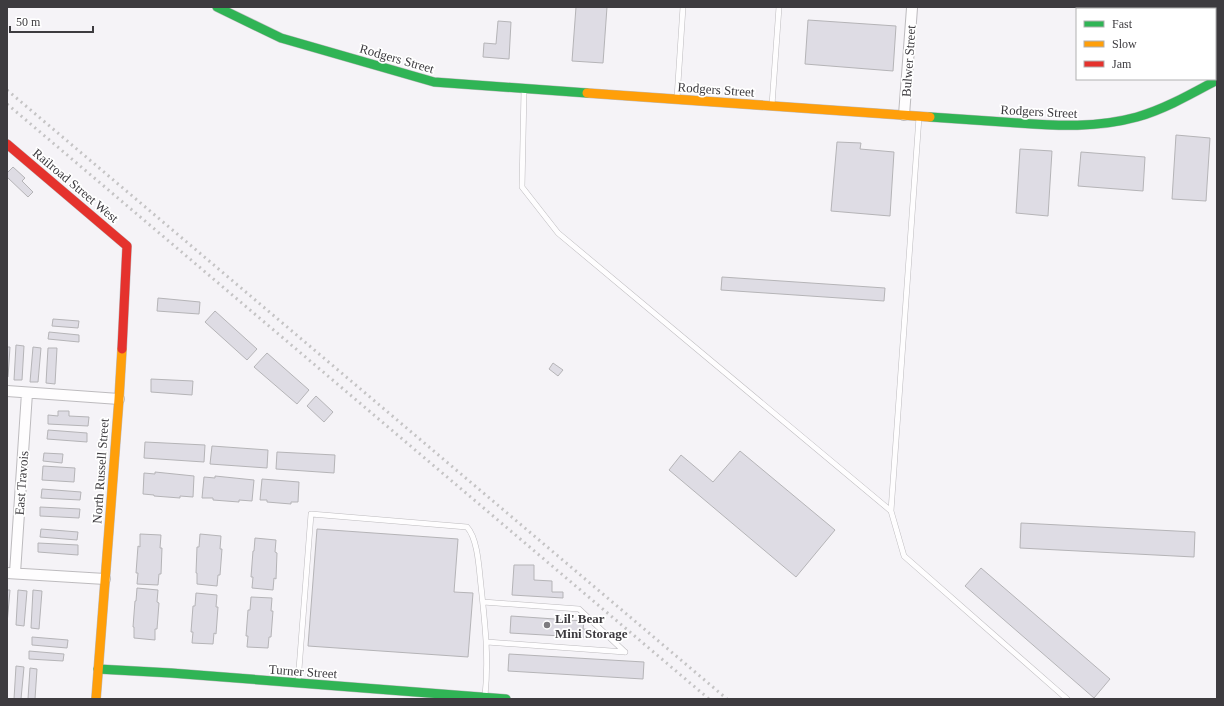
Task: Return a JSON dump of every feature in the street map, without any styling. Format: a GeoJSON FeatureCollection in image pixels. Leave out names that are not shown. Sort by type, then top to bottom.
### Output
{"type":"FeatureCollection","features":[{"type":"Feature","properties":{"kind":"street","name":"Rodgers Street"},"geometry":{"type":"LineString","coordinates":[[217,7],[281,38],[434,82],[524,89],[1065,126],[1088,126],[1124,120],[1164,107],[1217,80]]}},
{"type":"Feature","properties":{"kind":"street","name":"Bulwer Street"},"geometry":{"type":"LineString","coordinates":[[904,115],[912,8]]}},
{"type":"Feature","properties":{"kind":"street","name":"Railroad Street West"},"geometry":{"type":"LineString","coordinates":[[7,144],[127,246]]}},
{"type":"Feature","properties":{"kind":"street","name":"North Russell Street"},"geometry":{"type":"LineString","coordinates":[[96,699],[119,399],[127,246]]}},
{"type":"Feature","properties":{"kind":"street"},"geometry":{"type":"LineString","coordinates":[[7,391],[119,399]]}},
{"type":"Feature","properties":{"kind":"street","name":"East Travois"},"geometry":{"type":"LineString","coordinates":[[11,573],[27,393]]}},
{"type":"Feature","properties":{"kind":"street"},"geometry":{"type":"LineString","coordinates":[[11,573],[105,578]]}},
{"type":"Feature","properties":{"kind":"street","name":"Turner Street"},"geometry":{"type":"LineString","coordinates":[[98,669],[506,699]]}},
{"type":"Feature","properties":{"kind":"lane"},"geometry":{"type":"LineString","coordinates":[[677,99],[683,7]]}},
{"type":"Feature","properties":{"kind":"lane"},"geometry":{"type":"LineString","coordinates":[[772,106],[779,7]]}},
{"type":"Feature","properties":{"kind":"lane"},"geometry":{"type":"LineString","coordinates":[[524,89],[522,187],[558,233],[891,511]]}},
{"type":"Feature","properties":{"kind":"lane"},"geometry":{"type":"LineString","coordinates":[[919,116],[891,511],[904,556],[1067,699]]}},
{"type":"Feature","properties":{"kind":"lane"},"geometry":{"type":"LineString","coordinates":[[298,683],[311,514],[468,527],[472,532],[478,561],[487,642],[485,698]]}},
{"type":"Feature","properties":{"kind":"lane"},"geometry":{"type":"LineString","coordinates":[[482,602],[579,609],[625,652],[487,642]]}},
{"type":"Feature","properties":{"kind":"building"},"geometry":{"type":"Polygon","coordinates":[[[576,7],[607,7],[603,63],[572,61],[576,7]]]}},
{"type":"Feature","properties":{"kind":"building"},"geometry":{"type":"Polygon","coordinates":[[[808,20],[896,26],[893,71],[805,64],[808,20]]]}},
{"type":"Feature","properties":{"kind":"building"},"geometry":{"type":"Polygon","coordinates":[[[498,21],[511,22],[509,59],[483,57],[484,43],[496,44],[498,21]]]}},
{"type":"Feature","properties":{"kind":"building"},"geometry":{"type":"Polygon","coordinates":[[[1176,135],[1210,138],[1206,201],[1172,199],[1176,135]]]}},
{"type":"Feature","properties":{"kind":"building"},"geometry":{"type":"Polygon","coordinates":[[[837,142],[861,143],[860,149],[894,152],[890,216],[831,211],[837,142]]]}},
{"type":"Feature","properties":{"kind":"building"},"geometry":{"type":"Polygon","coordinates":[[[1020,149],[1052,151],[1048,216],[1016,213],[1020,149]]]}},
{"type":"Feature","properties":{"kind":"building"},"geometry":{"type":"Polygon","coordinates":[[[1081,152],[1145,157],[1143,191],[1078,186],[1081,152]]]}},
{"type":"Feature","properties":{"kind":"building"},"geometry":{"type":"Polygon","coordinates":[[[13,167],[25,178],[22,181],[33,192],[28,197],[7,177],[7,173],[13,167]]]}},
{"type":"Feature","properties":{"kind":"building"},"geometry":{"type":"Polygon","coordinates":[[[722,277],[885,288],[884,301],[721,290],[722,277]]]}},
{"type":"Feature","properties":{"kind":"building"},"geometry":{"type":"Polygon","coordinates":[[[158,298],[200,302],[199,314],[157,311],[158,298]]]}},
{"type":"Feature","properties":{"kind":"building"},"geometry":{"type":"Polygon","coordinates":[[[215,311],[257,349],[247,360],[205,322],[215,311]]]}},
{"type":"Feature","properties":{"kind":"building"},"geometry":{"type":"Polygon","coordinates":[[[53,319],[79,321],[78,328],[52,326],[53,319]]]}},
{"type":"Feature","properties":{"kind":"building"},"geometry":{"type":"Polygon","coordinates":[[[49,332],[79,335],[79,342],[48,339],[49,332]]]}},
{"type":"Feature","properties":{"kind":"building"},"geometry":{"type":"Polygon","coordinates":[[[16,345],[24,346],[22,380],[14,380],[16,345]]]}},
{"type":"Feature","properties":{"kind":"building"},"geometry":{"type":"Polygon","coordinates":[[[7,347],[10,347],[8,377],[7,377],[7,347]]]}},
{"type":"Feature","properties":{"kind":"building"},"geometry":{"type":"Polygon","coordinates":[[[33,347],[41,348],[38,382],[30,382],[33,347]]]}},
{"type":"Feature","properties":{"kind":"building"},"geometry":{"type":"Polygon","coordinates":[[[48,348],[57,348],[55,384],[46,383],[48,348]]]}},
{"type":"Feature","properties":{"kind":"building"},"geometry":{"type":"Polygon","coordinates":[[[267,353],[309,390],[297,404],[254,367],[267,353]]]}},
{"type":"Feature","properties":{"kind":"building"},"geometry":{"type":"Polygon","coordinates":[[[553,363],[563,370],[558,376],[549,369],[553,363]]]}},
{"type":"Feature","properties":{"kind":"building"},"geometry":{"type":"Polygon","coordinates":[[[151,379],[193,381],[192,395],[151,392],[151,379]]]}},
{"type":"Feature","properties":{"kind":"building"},"geometry":{"type":"Polygon","coordinates":[[[316,396],[333,412],[324,422],[307,406],[316,396]]]}},
{"type":"Feature","properties":{"kind":"building"},"geometry":{"type":"Polygon","coordinates":[[[58,411],[69,411],[69,416],[89,417],[88,426],[48,424],[48,415],[58,416],[58,411]]]}},
{"type":"Feature","properties":{"kind":"building"},"geometry":{"type":"Polygon","coordinates":[[[48,430],[87,433],[87,442],[47,439],[48,430]]]}},
{"type":"Feature","properties":{"kind":"building"},"geometry":{"type":"Polygon","coordinates":[[[145,442],[205,445],[204,462],[144,458],[145,442]]]}},
{"type":"Feature","properties":{"kind":"building"},"geometry":{"type":"Polygon","coordinates":[[[212,446],[268,450],[267,468],[210,464],[212,446]]]}},
{"type":"Feature","properties":{"kind":"building"},"geometry":{"type":"Polygon","coordinates":[[[740,451],[835,530],[796,577],[669,470],[681,455],[713,482],[740,451]]]}},
{"type":"Feature","properties":{"kind":"building"},"geometry":{"type":"Polygon","coordinates":[[[277,452],[335,455],[334,473],[276,469],[277,452]]]}},
{"type":"Feature","properties":{"kind":"building"},"geometry":{"type":"Polygon","coordinates":[[[44,453],[63,454],[62,463],[43,461],[44,453]]]}},
{"type":"Feature","properties":{"kind":"building"},"geometry":{"type":"Polygon","coordinates":[[[43,466],[75,468],[74,482],[42,480],[43,466]]]}},
{"type":"Feature","properties":{"kind":"building"},"geometry":{"type":"Polygon","coordinates":[[[155,472],[194,476],[193,497],[180,496],[180,498],[143,494],[144,473],[155,474],[155,472]]]}},
{"type":"Feature","properties":{"kind":"building"},"geometry":{"type":"Polygon","coordinates":[[[215,476],[254,480],[252,501],[239,500],[239,502],[202,498],[204,477],[215,478],[215,476]]]}},
{"type":"Feature","properties":{"kind":"building"},"geometry":{"type":"Polygon","coordinates":[[[262,479],[299,482],[298,502],[291,502],[291,504],[260,500],[262,479]]]}},
{"type":"Feature","properties":{"kind":"building"},"geometry":{"type":"Polygon","coordinates":[[[42,489],[81,492],[80,500],[41,498],[42,489]]]}},
{"type":"Feature","properties":{"kind":"building"},"geometry":{"type":"Polygon","coordinates":[[[40,507],[80,509],[79,518],[40,516],[40,507]]]}},
{"type":"Feature","properties":{"kind":"building"},"geometry":{"type":"Polygon","coordinates":[[[1021,523],[1195,532],[1194,557],[1020,548],[1021,523]]]}},
{"type":"Feature","properties":{"kind":"building"},"geometry":{"type":"Polygon","coordinates":[[[41,529],[78,532],[77,540],[40,537],[41,529]]]}},
{"type":"Feature","properties":{"kind":"building"},"geometry":{"type":"Polygon","coordinates":[[[317,529],[458,539],[454,592],[473,593],[468,657],[308,646],[317,529]]]}},
{"type":"Feature","properties":{"kind":"building"},"geometry":{"type":"Polygon","coordinates":[[[140,534],[161,535],[161,574],[159,574],[158,585],[137,584],[138,573],[136,573],[138,546],[140,547],[140,534]]]}},
{"type":"Feature","properties":{"kind":"building"},"geometry":{"type":"Polygon","coordinates":[[[200,534],[221,536],[220,549],[222,549],[220,575],[218,575],[217,586],[197,584],[197,547],[199,547],[200,534]]]}},
{"type":"Feature","properties":{"kind":"building"},"geometry":{"type":"Polygon","coordinates":[[[255,538],[276,540],[276,579],[274,578],[273,590],[252,588],[253,577],[251,577],[255,538]]]}},
{"type":"Feature","properties":{"kind":"building"},"geometry":{"type":"Polygon","coordinates":[[[38,543],[78,545],[78,555],[38,552],[38,543]]]}},
{"type":"Feature","properties":{"kind":"building"},"geometry":{"type":"Polygon","coordinates":[[[514,565],[534,565],[534,580],[552,581],[552,592],[563,592],[563,598],[512,595],[514,565]]]}},
{"type":"Feature","properties":{"kind":"building"},"geometry":{"type":"Polygon","coordinates":[[[981,568],[1110,679],[1094,698],[965,586],[981,568]]]}},
{"type":"Feature","properties":{"kind":"building"},"geometry":{"type":"Polygon","coordinates":[[[137,588],[158,590],[157,602],[159,603],[155,640],[134,638],[133,627],[137,588]]]}},
{"type":"Feature","properties":{"kind":"building"},"geometry":{"type":"Polygon","coordinates":[[[7,590],[10,590],[7,624],[7,590]]]}},
{"type":"Feature","properties":{"kind":"building"},"geometry":{"type":"Polygon","coordinates":[[[18,590],[27,591],[24,626],[16,625],[18,590]]]}},
{"type":"Feature","properties":{"kind":"building"},"geometry":{"type":"Polygon","coordinates":[[[33,590],[42,591],[39,629],[31,628],[33,590]]]}},
{"type":"Feature","properties":{"kind":"building"},"geometry":{"type":"Polygon","coordinates":[[[196,593],[217,595],[216,607],[218,607],[216,634],[214,633],[213,644],[192,643],[193,632],[191,632],[193,606],[195,606],[196,593]]]}},
{"type":"Feature","properties":{"kind":"building"},"geometry":{"type":"Polygon","coordinates":[[[251,597],[272,598],[271,611],[273,611],[271,637],[269,637],[268,648],[247,647],[248,636],[246,636],[248,610],[250,610],[251,597]]]}},
{"type":"Feature","properties":{"kind":"building","name":"Lil' Bear Mini Storage"},"geometry":{"type":"Polygon","coordinates":[[[511,616],[584,621],[583,629],[596,630],[596,638],[510,633],[511,616]]]}},
{"type":"Feature","properties":{"kind":"building"},"geometry":{"type":"Polygon","coordinates":[[[32,637],[68,640],[67,648],[32,645],[32,637]]]}},
{"type":"Feature","properties":{"kind":"building"},"geometry":{"type":"Polygon","coordinates":[[[29,651],[64,654],[63,661],[29,659],[29,651]]]}},
{"type":"Feature","properties":{"kind":"building"},"geometry":{"type":"Polygon","coordinates":[[[509,654],[644,662],[643,679],[508,671],[509,654]]]}},
{"type":"Feature","properties":{"kind":"building"},"geometry":{"type":"Polygon","coordinates":[[[16,666],[24,667],[21,699],[14,699],[16,666]]]}},
{"type":"Feature","properties":{"kind":"building"},"geometry":{"type":"Polygon","coordinates":[[[30,668],[37,669],[35,699],[28,699],[30,668]]]}},
{"type":"Feature","properties":{"kind":"railway"},"geometry":{"type":"LineString","coordinates":[[7,90],[727,699]]}},
{"type":"Feature","properties":{"kind":"railway"},"geometry":{"type":"LineString","coordinates":[[7,104],[709,699]]}},
{"type":"Feature","properties":{"kind":"traffic: fast"},"geometry":{"type":"LineString","coordinates":[[217,7],[281,38],[434,82],[587,93]]}},
{"type":"Feature","properties":{"kind":"traffic: fast"},"geometry":{"type":"LineString","coordinates":[[930,117],[1048,125],[1092,125],[1122,121],[1158,110],[1217,80]]}},
{"type":"Feature","properties":{"kind":"traffic: fast"},"geometry":{"type":"LineString","coordinates":[[98,669],[171,673],[506,699]]}},
{"type":"Feature","properties":{"kind":"traffic: slow"},"geometry":{"type":"LineString","coordinates":[[587,93],[930,117]]}},
{"type":"Feature","properties":{"kind":"traffic: slow"},"geometry":{"type":"LineString","coordinates":[[96,699],[122,349]]}},
{"type":"Feature","properties":{"kind":"traffic: jam"},"geometry":{"type":"LineString","coordinates":[[7,144],[127,246],[122,349]]}},
{"type":"Feature","properties":{"kind":"place","name":"Lil' Bear Mini Storage"},"geometry":{"type":"Point","coordinates":[547,625]}}]}
